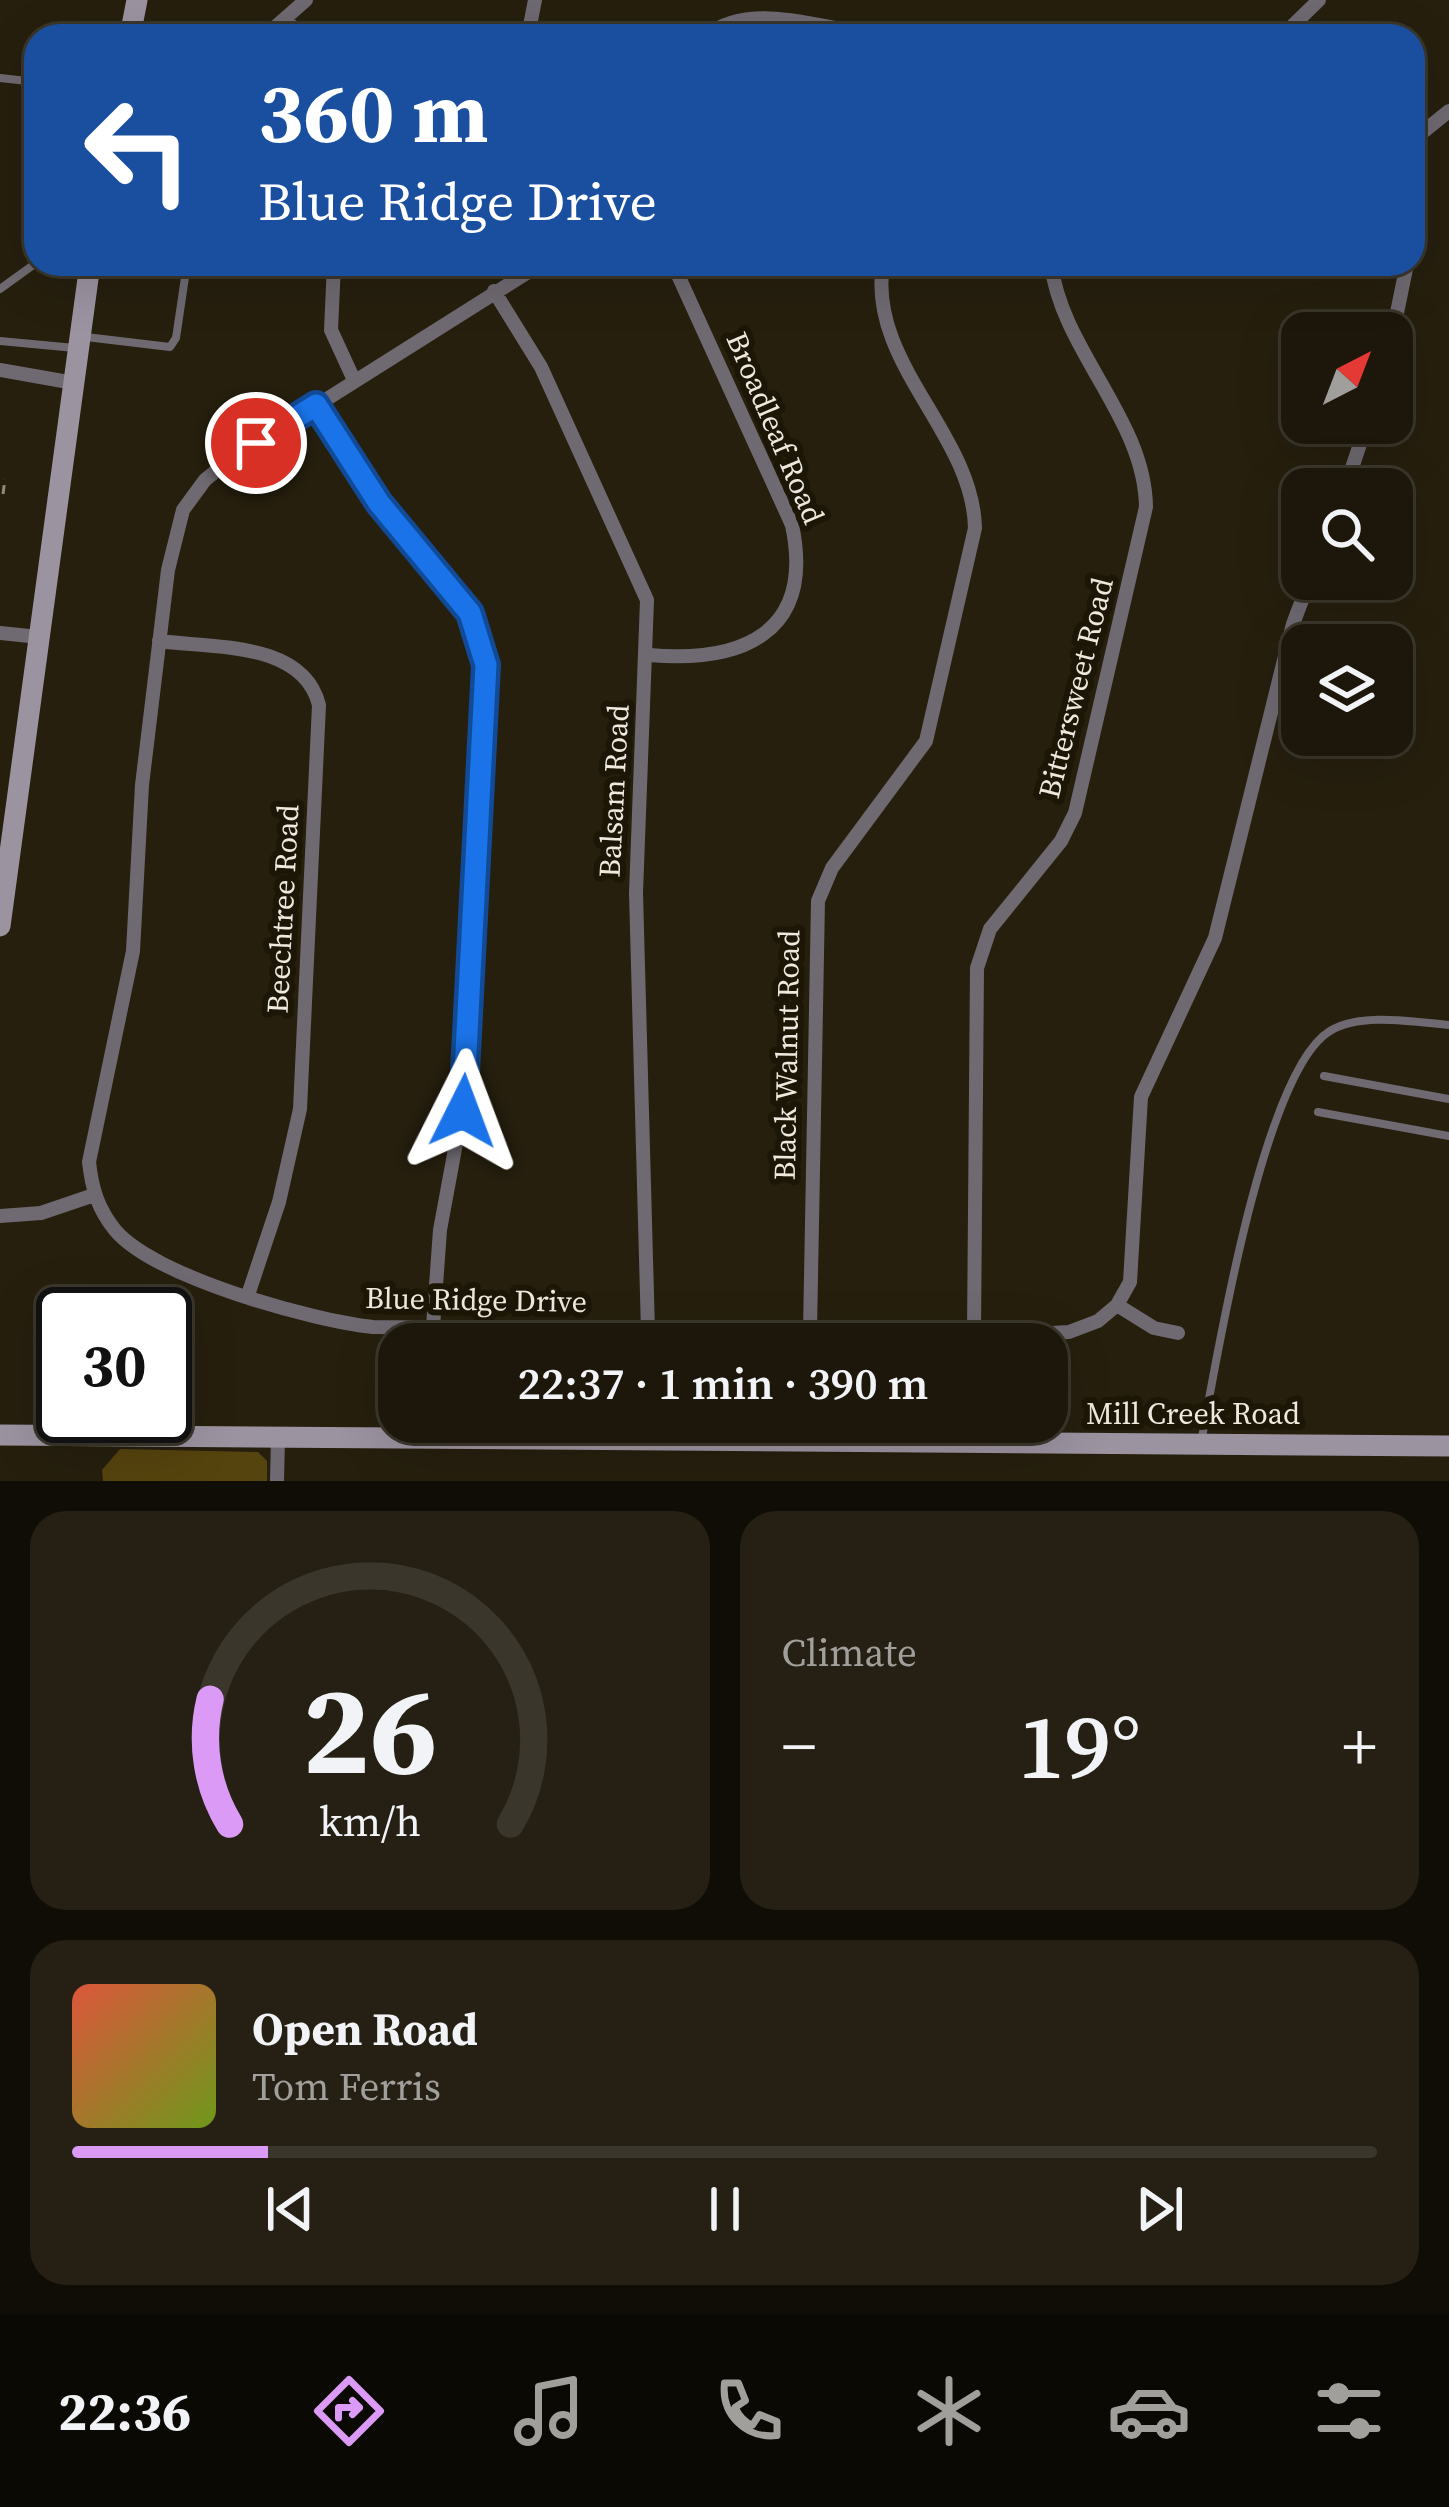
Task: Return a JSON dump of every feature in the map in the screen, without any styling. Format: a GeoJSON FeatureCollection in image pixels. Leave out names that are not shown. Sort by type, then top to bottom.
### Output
{"type":"FeatureCollection","features":[{"type":"Feature","properties":{"kind":"main road"},"geometry":{"type":"LineString","coordinates":[[0,926],[7,817],[39,637],[88,276]]}},
{"type":"Feature","properties":{"kind":"main road","name":"Mill Creek Road"},"geometry":{"type":"LineString","coordinates":[[0,1435],[378,1437]]}},
{"type":"Feature","properties":{"kind":"main road","name":"Mill Creek Road"},"geometry":{"type":"LineString","coordinates":[[1068,1439],[1449,1446]]}},
{"type":"Feature","properties":{"kind":"street"},"geometry":{"type":"LineString","coordinates":[[279,24],[306,0]]}},
{"type":"Feature","properties":{"kind":"street"},"geometry":{"type":"LineString","coordinates":[[1294,24],[1318,0]]}},
{"type":"Feature","properties":{"kind":"street"},"geometry":{"type":"LineString","coordinates":[[724,24],[751,17],[797,24]]}},
{"type":"Feature","properties":{"kind":"street"},"geometry":{"type":"LineString","coordinates":[[285,19],[290,24]]}},
{"type":"Feature","properties":{"kind":"street"},"geometry":{"type":"LineString","coordinates":[[1425,130],[1449,111]]}},
{"type":"Feature","properties":{"kind":"street"},"geometry":{"type":"LineString","coordinates":[[333,276],[331,330],[354,380]]}},
{"type":"Feature","properties":{"kind":"street"},"geometry":{"type":"LineString","coordinates":[[0,1216],[40,1213],[94,1195],[92,1131],[134,951],[142,785],[159,641],[175,536],[192,495],[227,462],[519,276]]}},
{"type":"Feature","properties":{"kind":"street","name":"Broadleaf Road"},"geometry":{"type":"LineString","coordinates":[[649,655],[695,659],[744,647],[778,618],[798,566],[792,525],[678,276]]}},
{"type":"Feature","properties":{"kind":"street","name":"Black Walnut Road"},"geometry":{"type":"LineString","coordinates":[[811,1323],[818,901],[844,852],[926,741],[975,528],[969,494],[891,336],[882,296],[883,276]]}},
{"type":"Feature","properties":{"kind":"street","name":"Bittersweet Road"},"geometry":{"type":"LineString","coordinates":[[974,1323],[974,1023],[981,950],[990,929],[1060,841],[1075,813],[1146,507],[1140,465],[1072,330],[1056,276]]}},
{"type":"Feature","properties":{"kind":"street"},"geometry":{"type":"LineString","coordinates":[[1397,312],[1405,276]]}},
{"type":"Feature","properties":{"kind":"street","name":"Balsam Road"},"geometry":{"type":"LineString","coordinates":[[494,291],[541,367],[641,580],[649,655],[635,893],[648,1323]]}},
{"type":"Feature","properties":{"kind":"street"},"geometry":{"type":"LineString","coordinates":[[0,370],[74,383]]}},
{"type":"Feature","properties":{"kind":"street"},"geometry":{"type":"LineString","coordinates":[[316,405],[379,503],[470,613],[486,654],[463,1111],[440,1230],[434,1323]]}},
{"type":"Feature","properties":{"kind":"street"},"geometry":{"type":"LineString","coordinates":[[1178,1333],[1154,1328],[1117,1305],[1134,1264],[1142,1097],[1216,938],[1303,600]]}},
{"type":"Feature","properties":{"kind":"street"},"geometry":{"type":"LineString","coordinates":[[0,633],[39,637]]}},
{"type":"Feature","properties":{"kind":"street","name":"Beechtree Road"},"geometry":{"type":"LineString","coordinates":[[159,641],[286,662],[309,680],[319,705],[300,1109],[279,1202],[248,1295]]}},
{"type":"Feature","properties":{"kind":"street","name":"Blue Ridge Drive"},"geometry":{"type":"LineString","coordinates":[[94,1195],[117,1232],[141,1253],[337,1323],[378,1325]]}},
{"type":"Feature","properties":{"kind":"street","name":"Blue Ridge Drive"},"geometry":{"type":"LineString","coordinates":[[1068,1332],[1099,1321],[1117,1305]]}},
{"type":"Feature","properties":{"kind":"street"},"geometry":{"type":"LineString","coordinates":[[277,1481],[278,1438]]}},
{"type":"Feature","properties":{"kind":"lane"},"geometry":{"type":"LineString","coordinates":[[0,340],[170,346],[176,338],[185,276]]}},
{"type":"Feature","properties":{"kind":"lane"},"geometry":{"type":"LineString","coordinates":[[1201,1444],[1259,1163],[1311,1051],[1330,1030],[1363,1022],[1449,1025]]}},
{"type":"Feature","properties":{"kind":"lane"},"geometry":{"type":"LineString","coordinates":[[1324,1076],[1449,1099]]}},
{"type":"Feature","properties":{"kind":"lane"},"geometry":{"type":"LineString","coordinates":[[1318,1112],[1449,1136]]}},
{"type":"Feature","properties":{"kind":"path"},"geometry":{"type":"LineString","coordinates":[[3,494],[4,479]]}},
{"type":"Feature","properties":{"kind":"shaded area"},"geometry":{"type":"Polygon","coordinates":[[[120,1449],[258,1452],[267,1461],[267,1481],[103,1481],[102,1470],[120,1449]]]}},
{"type":"Feature","properties":{"kind":"route"},"geometry":{"type":"LineString","coordinates":[[256,443],[316,405],[379,503],[480,631],[486,665],[463,1111]]}}]}
